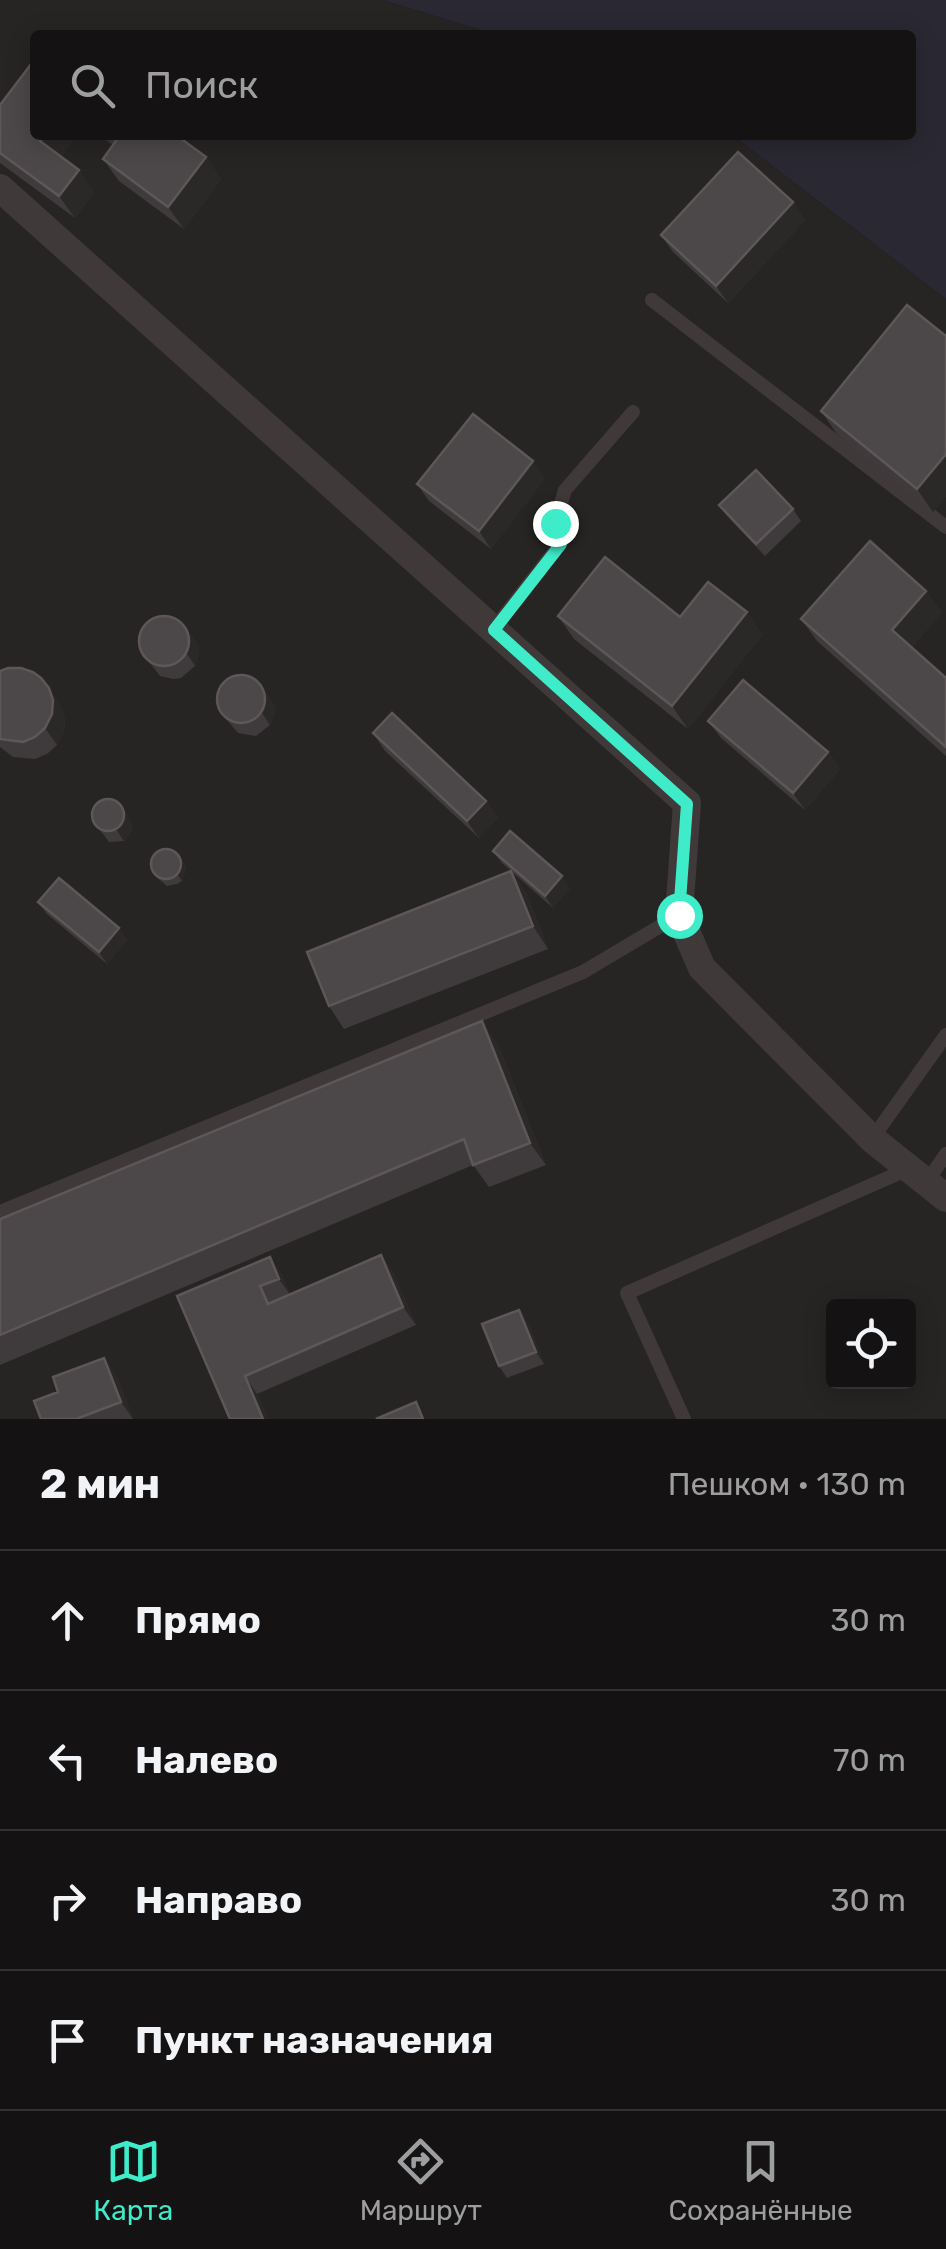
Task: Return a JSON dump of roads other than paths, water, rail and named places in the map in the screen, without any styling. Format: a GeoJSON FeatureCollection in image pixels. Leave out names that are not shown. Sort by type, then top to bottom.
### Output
{"type":"FeatureCollection","features":[{"type":"Feature","properties":{"kind":"street"},"geometry":{"type":"LineString","coordinates":[[0,188],[687,804],[679,915],[702,968],[872,1139],[927,1183]]}},
{"type":"Feature","properties":{"kind":"lane"},"geometry":{"type":"LineString","coordinates":[[652,300],[946,528]]}},
{"type":"Feature","properties":{"kind":"lane"},"geometry":{"type":"LineString","coordinates":[[494,630],[561,544],[555,523],[565,490],[634,412]]}},
{"type":"Feature","properties":{"kind":"lane"},"geometry":{"type":"LineString","coordinates":[[0,1212],[583,972],[679,915]]}},
{"type":"Feature","properties":{"kind":"lane"},"geometry":{"type":"LineString","coordinates":[[872,1139],[946,1035]]}},
{"type":"Feature","properties":{"kind":"lane"},"geometry":{"type":"LineString","coordinates":[[684,1419],[627,1293],[927,1183],[946,1154]]}}]}
